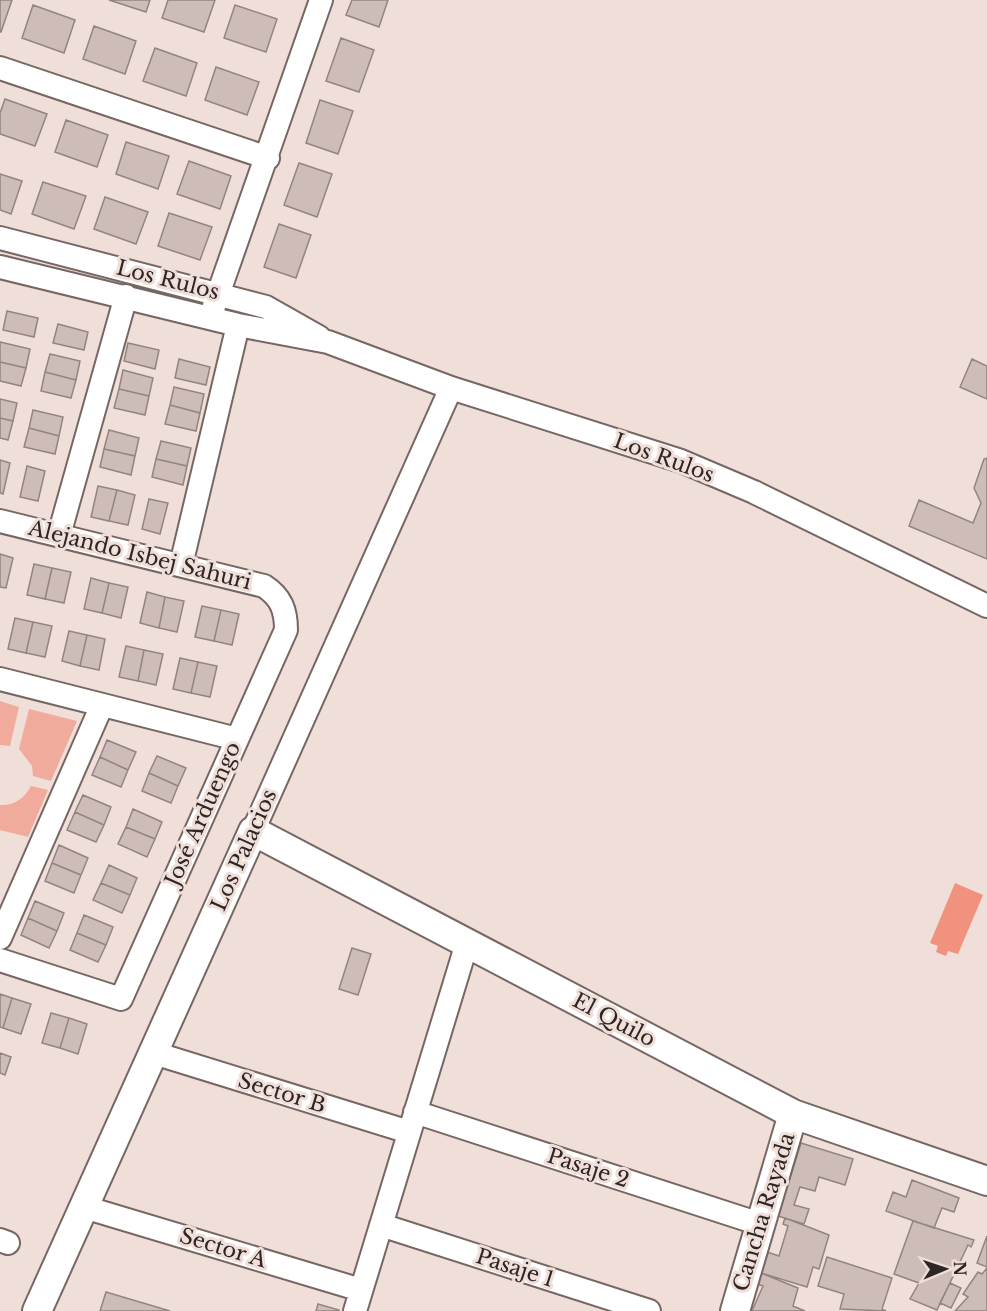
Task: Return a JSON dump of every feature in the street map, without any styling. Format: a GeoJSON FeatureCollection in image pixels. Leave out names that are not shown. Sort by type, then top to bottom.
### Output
{"type":"FeatureCollection","features":[{"type":"Feature","properties":{"kind":"street"},"geometry":{"type":"LineString","coordinates":[[211,316],[268,158],[314,2]]}},
{"type":"Feature","properties":{"kind":"street"},"geometry":{"type":"LineString","coordinates":[[0,68],[268,158]]}},
{"type":"Feature","properties":{"kind":"street","name":"Los Rulos"},"geometry":{"type":"LineString","coordinates":[[0,238],[218,292],[266,307],[328,342],[451,388],[681,461],[754,492],[987,606]]}},
{"type":"Feature","properties":{"kind":"street","name":"Los Rulos"},"geometry":{"type":"LineString","coordinates":[[0,267],[211,316],[238,325],[328,342]]}},
{"type":"Feature","properties":{"kind":"street"},"geometry":{"type":"LineString","coordinates":[[59,535],[126,296]]}},
{"type":"Feature","properties":{"kind":"street"},"geometry":{"type":"LineString","coordinates":[[182,565],[238,325]]}},
{"type":"Feature","properties":{"kind":"street","name":"Los Palacios"},"geometry":{"type":"LineString","coordinates":[[37,1311],[451,388]]}},
{"type":"Feature","properties":{"kind":"street","name":"Alejando Isbej Sahuri"},"geometry":{"type":"LineString","coordinates":[[0,521],[264,586],[274,592],[281,603],[286,615],[286,630]]}},
{"type":"Feature","properties":{"kind":"street","name":"José Arduengo"},"geometry":{"type":"LineString","coordinates":[[0,960],[120,999],[286,630]]}},
{"type":"Feature","properties":{"kind":"street"},"geometry":{"type":"LineString","coordinates":[[0,679],[237,739]]}},
{"type":"Feature","properties":{"kind":"street"},"geometry":{"type":"LineString","coordinates":[[0,938],[102,705]]}},
{"type":"Feature","properties":{"kind":"street","name":"El Quilo"},"geometry":{"type":"LineString","coordinates":[[253,831],[794,1114],[987,1181]]}},
{"type":"Feature","properties":{"kind":"street"},"geometry":{"type":"LineString","coordinates":[[358,1300],[467,943]]}},
{"type":"Feature","properties":{"kind":"street","name":"Sector B"},"geometry":{"type":"LineString","coordinates":[[154,1053],[412,1122]]}},
{"type":"Feature","properties":{"kind":"street","name":"Cancha Rayada"},"geometry":{"type":"LineString","coordinates":[[735,1311],[794,1114]]}},
{"type":"Feature","properties":{"kind":"street","name":"Pasaje 2"},"geometry":{"type":"LineString","coordinates":[[412,1122],[760,1224]]}},
{"type":"Feature","properties":{"kind":"street","name":"Sector A"},"geometry":{"type":"LineString","coordinates":[[84,1207],[358,1300]]}},
{"type":"Feature","properties":{"kind":"street","name":"Pasaje 1"},"geometry":{"type":"LineString","coordinates":[[381,1225],[649,1311]]}},
{"type":"Feature","properties":{"kind":"shaded area"},"geometry":{"type":"Polygon","coordinates":[[[0,701],[19,707],[10,746],[0,745],[0,701]]]}},
{"type":"Feature","properties":{"kind":"shaded area"},"geometry":{"type":"Polygon","coordinates":[[[29,709],[77,721],[51,781],[33,776],[32,766],[19,749],[29,709]]]}},
{"type":"Feature","properties":{"kind":"shaded area"},"geometry":{"type":"Polygon","coordinates":[[[31,786],[48,790],[28,837],[0,830],[0,805],[18,800],[31,786]]]}},
{"type":"Feature","properties":{"kind":"shaded area"},"geometry":{"type":"Polygon","coordinates":[[[955,883],[983,895],[958,954],[948,951],[946,956],[936,952],[938,946],[930,943],[955,883]]]}},
{"type":"Feature","properties":{"kind":"building"},"geometry":{"type":"Polygon","coordinates":[[[0,0],[12,0],[1,32],[0,32],[0,0]]]}},
{"type":"Feature","properties":{"kind":"building"},"geometry":{"type":"Polygon","coordinates":[[[109,0],[150,0],[146,12],[109,0]]]}},
{"type":"Feature","properties":{"kind":"building"},"geometry":{"type":"Polygon","coordinates":[[[168,0],[215,0],[204,32],[162,18],[168,0]]]}},
{"type":"Feature","properties":{"kind":"building"},"geometry":{"type":"Polygon","coordinates":[[[352,0],[388,0],[379,27],[346,15],[352,0]]]}},
{"type":"Feature","properties":{"kind":"building"},"geometry":{"type":"Polygon","coordinates":[[[33,5],[75,20],[64,53],[22,38],[33,5]]]}},
{"type":"Feature","properties":{"kind":"building"},"geometry":{"type":"Polygon","coordinates":[[[235,5],[277,19],[266,52],[224,38],[235,5]]]}},
{"type":"Feature","properties":{"kind":"building"},"geometry":{"type":"Polygon","coordinates":[[[94,26],[136,41],[125,74],[83,59],[94,26]]]}},
{"type":"Feature","properties":{"kind":"building"},"geometry":{"type":"Polygon","coordinates":[[[341,38],[374,50],[359,92],[326,81],[341,38]]]}},
{"type":"Feature","properties":{"kind":"building"},"geometry":{"type":"Polygon","coordinates":[[[155,48],[197,63],[186,96],[143,81],[155,48]]]}},
{"type":"Feature","properties":{"kind":"building"},"geometry":{"type":"Polygon","coordinates":[[[216,67],[259,82],[247,115],[205,100],[216,67]]]}},
{"type":"Feature","properties":{"kind":"building"},"geometry":{"type":"Polygon","coordinates":[[[5,99],[47,114],[35,146],[0,134],[0,113],[5,99]]]}},
{"type":"Feature","properties":{"kind":"building"},"geometry":{"type":"Polygon","coordinates":[[[320,100],[353,111],[338,154],[306,143],[320,100]]]}},
{"type":"Feature","properties":{"kind":"building"},"geometry":{"type":"Polygon","coordinates":[[[66,120],[108,135],[97,167],[55,152],[66,120]]]}},
{"type":"Feature","properties":{"kind":"building"},"geometry":{"type":"Polygon","coordinates":[[[126,142],[169,156],[158,189],[116,174],[126,142]]]}},
{"type":"Feature","properties":{"kind":"building"},"geometry":{"type":"Polygon","coordinates":[[[189,161],[231,176],[220,209],[177,194],[189,161]]]}},
{"type":"Feature","properties":{"kind":"building"},"geometry":{"type":"Polygon","coordinates":[[[299,163],[332,174],[317,217],[284,205],[299,163]]]}},
{"type":"Feature","properties":{"kind":"building"},"geometry":{"type":"Polygon","coordinates":[[[0,174],[22,181],[11,214],[0,210],[0,174]]]}},
{"type":"Feature","properties":{"kind":"building"},"geometry":{"type":"Polygon","coordinates":[[[43,182],[86,196],[74,229],[32,214],[43,182]]]}},
{"type":"Feature","properties":{"kind":"building"},"geometry":{"type":"Polygon","coordinates":[[[105,197],[148,212],[136,244],[94,229],[105,197]]]}},
{"type":"Feature","properties":{"kind":"building"},"geometry":{"type":"Polygon","coordinates":[[[169,213],[212,227],[200,260],[158,246],[169,213]]]}},
{"type":"Feature","properties":{"kind":"building"},"geometry":{"type":"Polygon","coordinates":[[[279,224],[311,235],[296,278],[264,267],[279,224]]]}},
{"type":"Feature","properties":{"kind":"building"},"geometry":{"type":"Polygon","coordinates":[[[7,311],[38,318],[34,337],[3,330],[7,311]]]}},
{"type":"Feature","properties":{"kind":"building"},"geometry":{"type":"Polygon","coordinates":[[[58,324],[88,332],[84,350],[53,343],[58,324]]]}},
{"type":"Feature","properties":{"kind":"building"},"geometry":{"type":"Polygon","coordinates":[[[0,342],[30,349],[26,368],[0,362],[0,342]]]}},
{"type":"Feature","properties":{"kind":"building"},"geometry":{"type":"Polygon","coordinates":[[[128,343],[159,350],[155,369],[124,361],[128,343]]]}},
{"type":"Feature","properties":{"kind":"building"},"geometry":{"type":"Polygon","coordinates":[[[50,354],[80,361],[76,380],[45,372],[50,354]]]}},
{"type":"Feature","properties":{"kind":"building"},"geometry":{"type":"Polygon","coordinates":[[[179,359],[210,367],[206,385],[175,378],[179,359]]]}},
{"type":"Feature","properties":{"kind":"building"},"geometry":{"type":"Polygon","coordinates":[[[972,359],[987,366],[987,399],[960,387],[972,359]]]}},
{"type":"Feature","properties":{"kind":"building"},"geometry":{"type":"Polygon","coordinates":[[[0,362],[26,368],[21,386],[0,381],[0,362]]]}},
{"type":"Feature","properties":{"kind":"building"},"geometry":{"type":"Polygon","coordinates":[[[123,370],[153,378],[149,396],[119,389],[123,370]]]}},
{"type":"Feature","properties":{"kind":"building"},"geometry":{"type":"Polygon","coordinates":[[[45,372],[76,380],[71,398],[41,391],[45,372]]]}},
{"type":"Feature","properties":{"kind":"building"},"geometry":{"type":"Polygon","coordinates":[[[174,387],[204,394],[200,413],[170,405],[174,387]]]}},
{"type":"Feature","properties":{"kind":"building"},"geometry":{"type":"Polygon","coordinates":[[[119,389],[149,396],[145,415],[114,408],[119,389]]]}},
{"type":"Feature","properties":{"kind":"building"},"geometry":{"type":"Polygon","coordinates":[[[0,399],[17,403],[13,421],[0,418],[0,399]]]}},
{"type":"Feature","properties":{"kind":"building"},"geometry":{"type":"Polygon","coordinates":[[[170,405],[200,413],[196,431],[165,424],[170,405]]]}},
{"type":"Feature","properties":{"kind":"building"},"geometry":{"type":"Polygon","coordinates":[[[33,410],[63,417],[59,436],[29,428],[33,410]]]}},
{"type":"Feature","properties":{"kind":"building"},"geometry":{"type":"Polygon","coordinates":[[[0,418],[13,421],[8,440],[0,438],[0,418]]]}},
{"type":"Feature","properties":{"kind":"building"},"geometry":{"type":"Polygon","coordinates":[[[29,428],[59,436],[55,454],[24,447],[29,428]]]}},
{"type":"Feature","properties":{"kind":"building"},"geometry":{"type":"Polygon","coordinates":[[[109,430],[139,438],[135,456],[104,449],[109,430]]]}},
{"type":"Feature","properties":{"kind":"building"},"geometry":{"type":"Polygon","coordinates":[[[161,441],[191,448],[187,466],[156,459],[161,441]]]}},
{"type":"Feature","properties":{"kind":"building"},"geometry":{"type":"Polygon","coordinates":[[[104,449],[135,456],[131,475],[100,467],[104,449]]]}},
{"type":"Feature","properties":{"kind":"building"},"geometry":{"type":"Polygon","coordinates":[[[987,458],[987,559],[909,526],[919,500],[973,523],[981,503],[974,488],[984,459],[987,458]]]}},
{"type":"Feature","properties":{"kind":"building"},"geometry":{"type":"Polygon","coordinates":[[[156,459],[187,466],[183,485],[152,477],[156,459]]]}},
{"type":"Feature","properties":{"kind":"building"},"geometry":{"type":"Polygon","coordinates":[[[0,460],[10,463],[3,494],[0,493],[0,460]]]}},
{"type":"Feature","properties":{"kind":"building"},"geometry":{"type":"Polygon","coordinates":[[[27,466],[45,471],[38,501],[20,497],[27,466]]]}},
{"type":"Feature","properties":{"kind":"building"},"geometry":{"type":"Polygon","coordinates":[[[98,486],[117,490],[109,521],[91,517],[98,486]]]}},
{"type":"Feature","properties":{"kind":"building"},"geometry":{"type":"Polygon","coordinates":[[[117,490],[135,495],[128,525],[109,521],[117,490]]]}},
{"type":"Feature","properties":{"kind":"building"},"geometry":{"type":"Polygon","coordinates":[[[149,499],[168,503],[160,534],[142,529],[149,499]]]}},
{"type":"Feature","properties":{"kind":"building"},"geometry":{"type":"Polygon","coordinates":[[[0,554],[13,558],[6,588],[0,587],[0,554]]]}},
{"type":"Feature","properties":{"kind":"building"},"geometry":{"type":"Polygon","coordinates":[[[34,564],[52,568],[45,599],[27,595],[34,564]]]}},
{"type":"Feature","properties":{"kind":"building"},"geometry":{"type":"Polygon","coordinates":[[[52,568],[71,572],[64,603],[45,599],[52,568]]]}},
{"type":"Feature","properties":{"kind":"building"},"geometry":{"type":"Polygon","coordinates":[[[91,578],[109,583],[102,613],[84,609],[91,578]]]}},
{"type":"Feature","properties":{"kind":"building"},"geometry":{"type":"Polygon","coordinates":[[[109,583],[128,587],[121,618],[102,613],[109,583]]]}},
{"type":"Feature","properties":{"kind":"building"},"geometry":{"type":"Polygon","coordinates":[[[147,592],[165,597],[159,628],[140,623],[147,592]]]}},
{"type":"Feature","properties":{"kind":"building"},"geometry":{"type":"Polygon","coordinates":[[[165,597],[184,601],[177,632],[159,628],[165,597]]]}},
{"type":"Feature","properties":{"kind":"building"},"geometry":{"type":"Polygon","coordinates":[[[202,606],[221,610],[214,641],[195,637],[202,606]]]}},
{"type":"Feature","properties":{"kind":"building"},"geometry":{"type":"Polygon","coordinates":[[[221,610],[239,614],[232,645],[214,641],[221,610]]]}},
{"type":"Feature","properties":{"kind":"building"},"geometry":{"type":"Polygon","coordinates":[[[15,618],[33,622],[26,653],[8,649],[15,618]]]}},
{"type":"Feature","properties":{"kind":"building"},"geometry":{"type":"Polygon","coordinates":[[[33,622],[52,626],[45,657],[26,653],[33,622]]]}},
{"type":"Feature","properties":{"kind":"building"},"geometry":{"type":"Polygon","coordinates":[[[69,631],[87,635],[80,666],[62,661],[69,631]]]}},
{"type":"Feature","properties":{"kind":"building"},"geometry":{"type":"Polygon","coordinates":[[[87,635],[105,639],[99,670],[80,666],[87,635]]]}},
{"type":"Feature","properties":{"kind":"building"},"geometry":{"type":"Polygon","coordinates":[[[126,646],[144,650],[138,681],[119,677],[126,646]]]}},
{"type":"Feature","properties":{"kind":"building"},"geometry":{"type":"Polygon","coordinates":[[[144,650],[163,654],[156,685],[138,681],[144,650]]]}},
{"type":"Feature","properties":{"kind":"building"},"geometry":{"type":"Polygon","coordinates":[[[180,658],[198,662],[191,693],[173,689],[180,658]]]}},
{"type":"Feature","properties":{"kind":"building"},"geometry":{"type":"Polygon","coordinates":[[[198,662],[217,666],[210,697],[191,693],[198,662]]]}},
{"type":"Feature","properties":{"kind":"building"},"geometry":{"type":"Polygon","coordinates":[[[107,740],[136,752],[128,770],[100,757],[107,740]]]}},
{"type":"Feature","properties":{"kind":"building"},"geometry":{"type":"Polygon","coordinates":[[[157,756],[186,768],[178,786],[149,773],[157,756]]]}},
{"type":"Feature","properties":{"kind":"building"},"geometry":{"type":"Polygon","coordinates":[[[100,757],[128,770],[121,787],[92,775],[100,757]]]}},
{"type":"Feature","properties":{"kind":"building"},"geometry":{"type":"Polygon","coordinates":[[[149,773],[178,786],[171,803],[142,791],[149,773]]]}},
{"type":"Feature","properties":{"kind":"building"},"geometry":{"type":"Polygon","coordinates":[[[83,795],[111,807],[104,825],[75,812],[83,795]]]}},
{"type":"Feature","properties":{"kind":"building"},"geometry":{"type":"Polygon","coordinates":[[[133,809],[162,822],[155,839],[126,827],[133,809]]]}},
{"type":"Feature","properties":{"kind":"building"},"geometry":{"type":"Polygon","coordinates":[[[75,812],[104,825],[96,842],[67,830],[75,812]]]}},
{"type":"Feature","properties":{"kind":"building"},"geometry":{"type":"Polygon","coordinates":[[[126,827],[155,839],[147,857],[118,844],[126,827]]]}},
{"type":"Feature","properties":{"kind":"building"},"geometry":{"type":"Polygon","coordinates":[[[59,845],[88,858],[81,875],[52,863],[59,845]]]}},
{"type":"Feature","properties":{"kind":"building"},"geometry":{"type":"Polygon","coordinates":[[[52,863],[81,875],[74,893],[45,881],[52,863]]]}},
{"type":"Feature","properties":{"kind":"building"},"geometry":{"type":"Polygon","coordinates":[[[109,865],[137,878],[130,895],[101,883],[109,865]]]}},
{"type":"Feature","properties":{"kind":"building"},"geometry":{"type":"Polygon","coordinates":[[[101,883],[130,895],[122,913],[93,900],[101,883]]]}},
{"type":"Feature","properties":{"kind":"building"},"geometry":{"type":"Polygon","coordinates":[[[35,901],[64,913],[57,931],[28,918],[35,901]]]}},
{"type":"Feature","properties":{"kind":"building"},"geometry":{"type":"Polygon","coordinates":[[[84,915],[113,927],[106,945],[77,933],[84,915]]]}},
{"type":"Feature","properties":{"kind":"building"},"geometry":{"type":"Polygon","coordinates":[[[28,918],[57,931],[49,948],[21,935],[28,918]]]}},
{"type":"Feature","properties":{"kind":"building"},"geometry":{"type":"Polygon","coordinates":[[[77,933],[106,945],[98,962],[70,950],[77,933]]]}},
{"type":"Feature","properties":{"kind":"building"},"geometry":{"type":"Polygon","coordinates":[[[352,948],[371,954],[358,995],[339,989],[352,948]]]}},
{"type":"Feature","properties":{"kind":"building"},"geometry":{"type":"Polygon","coordinates":[[[0,994],[12,998],[3,1028],[0,1027],[0,994]]]}},
{"type":"Feature","properties":{"kind":"building"},"geometry":{"type":"Polygon","coordinates":[[[12,998],[31,1004],[21,1034],[3,1028],[12,998]]]}},
{"type":"Feature","properties":{"kind":"building"},"geometry":{"type":"Polygon","coordinates":[[[51,1013],[69,1018],[60,1048],[42,1043],[51,1013]]]}},
{"type":"Feature","properties":{"kind":"building"},"geometry":{"type":"Polygon","coordinates":[[[69,1018],[87,1024],[78,1054],[60,1048],[69,1018]]]}},
{"type":"Feature","properties":{"kind":"building"},"geometry":{"type":"Polygon","coordinates":[[[0,1053],[11,1057],[5,1075],[0,1073],[0,1053]]]}},
{"type":"Feature","properties":{"kind":"building"},"geometry":{"type":"Polygon","coordinates":[[[801,1143],[853,1159],[845,1185],[819,1177],[815,1191],[800,1187],[794,1205],[809,1209],[804,1224],[778,1216],[801,1143]]]}},
{"type":"Feature","properties":{"kind":"building"},"geometry":{"type":"Polygon","coordinates":[[[912,1180],[959,1198],[954,1212],[942,1208],[934,1228],[886,1211],[893,1192],[906,1197],[912,1180]]]}},
{"type":"Feature","properties":{"kind":"building"},"geometry":{"type":"Polygon","coordinates":[[[785,1218],[829,1235],[819,1269],[813,1267],[807,1287],[761,1273],[767,1252],[779,1256],[788,1226],[783,1224],[785,1218]]]}},
{"type":"Feature","properties":{"kind":"building"},"geometry":{"type":"Polygon","coordinates":[[[913,1221],[974,1240],[971,1247],[968,1245],[937,1310],[910,1299],[919,1283],[894,1274],[913,1221]]]}},
{"type":"Feature","properties":{"kind":"building"},"geometry":{"type":"Polygon","coordinates":[[[987,1236],[987,1267],[977,1263],[987,1236]]]}},
{"type":"Feature","properties":{"kind":"building"},"geometry":{"type":"Polygon","coordinates":[[[827,1257],[892,1278],[882,1309],[886,1311],[840,1309],[844,1294],[818,1286],[827,1257]]]}},
{"type":"Feature","properties":{"kind":"building"},"geometry":{"type":"Polygon","coordinates":[[[987,1268],[987,1311],[955,1311],[968,1297],[963,1294],[978,1272],[982,1274],[987,1268]]]}},
{"type":"Feature","properties":{"kind":"building"},"geometry":{"type":"Polygon","coordinates":[[[761,1273],[798,1288],[793,1306],[805,1311],[752,1311],[763,1286],[757,1284],[761,1273]]]}},
{"type":"Feature","properties":{"kind":"building"},"geometry":{"type":"Polygon","coordinates":[[[950,1283],[961,1288],[951,1308],[940,1303],[950,1283]]]}},
{"type":"Feature","properties":{"kind":"building"},"geometry":{"type":"Polygon","coordinates":[[[106,1292],[170,1311],[100,1311],[106,1292]]]}},
{"type":"Feature","properties":{"kind":"building"},"geometry":{"type":"Polygon","coordinates":[[[318,1304],[339,1310],[339,1311],[316,1311],[318,1304]]]}}]}
